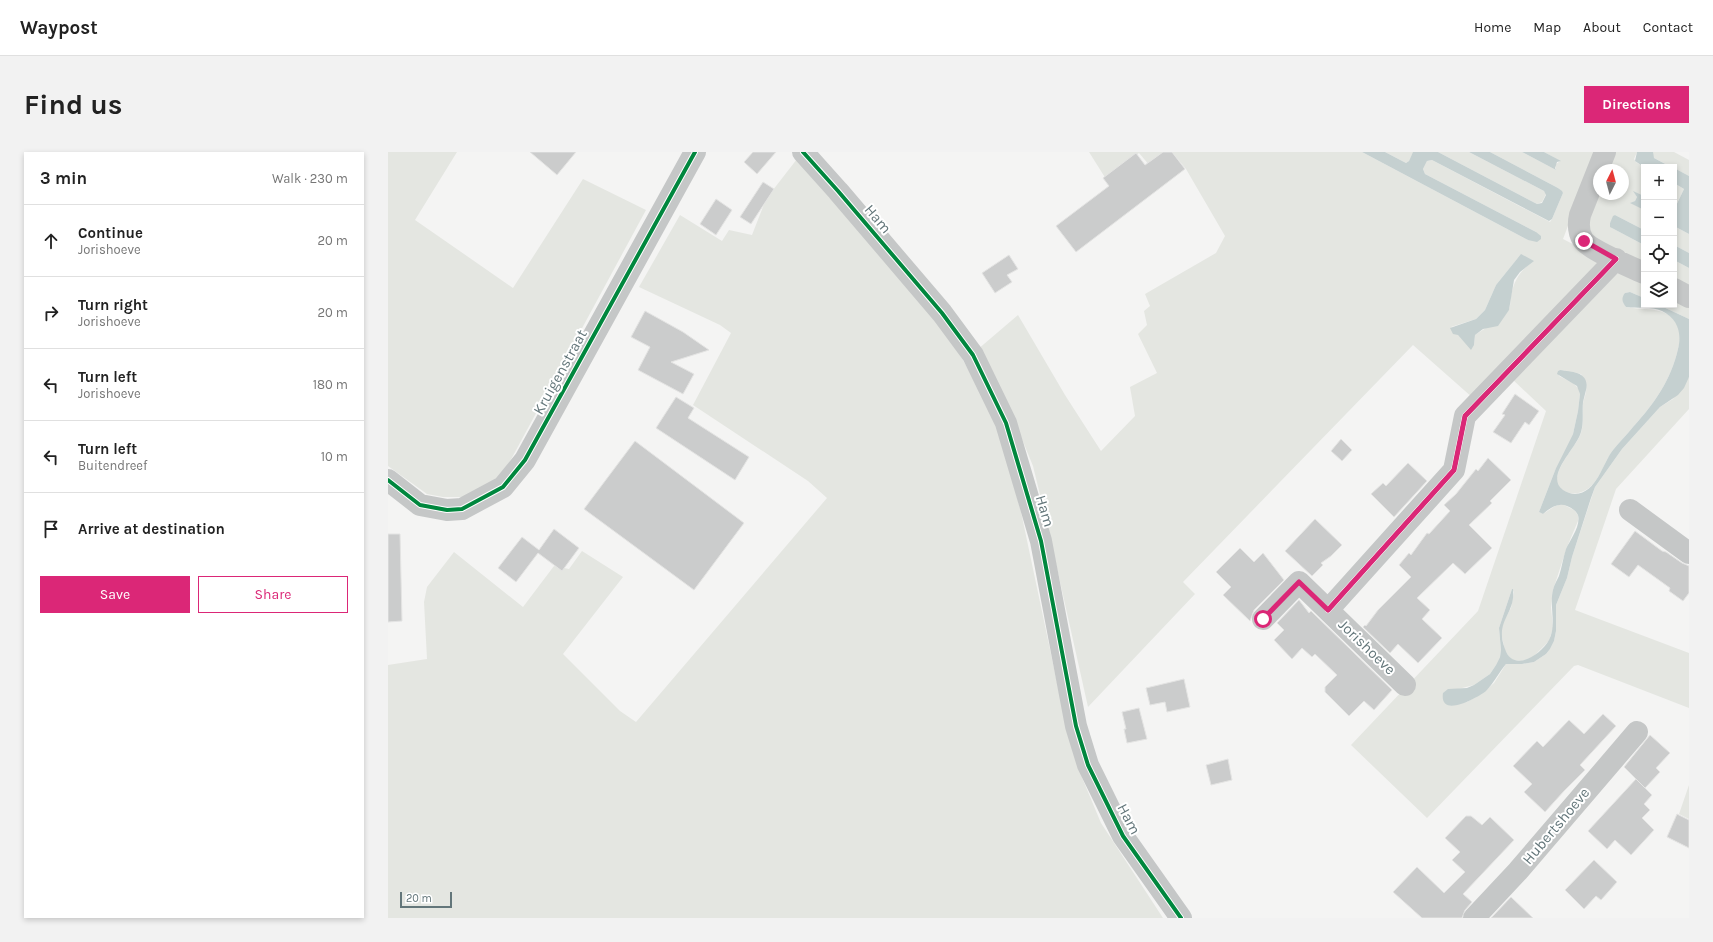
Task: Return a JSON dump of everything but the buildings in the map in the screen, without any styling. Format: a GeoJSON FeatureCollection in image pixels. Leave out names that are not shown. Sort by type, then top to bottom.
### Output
{"type":"FeatureCollection","features":[{"type":"Feature","properties":{"kind":"street","name":"Kruigenstraat"},"geometry":{"type":"LineString","coordinates":[[388,480],[420,505],[447,510],[462,509],[503,487],[526,460],[695,152]]}},
{"type":"Feature","properties":{"kind":"street","name":"Ham"},"geometry":{"type":"LineString","coordinates":[[803,152],[942,313],[973,355],[1006,423],[1041,541],[1076,726],[1088,765],[1123,836],[1181,918]]}},
{"type":"Feature","properties":{"kind":"street"},"geometry":{"type":"LineString","coordinates":[[1605,152],[1580,215],[1578,226],[1584,241],[1642,272]]}},
{"type":"Feature","properties":{"kind":"street","name":"Jorishoeve"},"geometry":{"type":"LineString","coordinates":[[1328,610],[1454,470],[1465,416],[1616,259]]}},
{"type":"Feature","properties":{"kind":"street"},"geometry":{"type":"LineString","coordinates":[[1677,291],[1689,297]]}},
{"type":"Feature","properties":{"kind":"street"},"geometry":{"type":"LineString","coordinates":[[1630,510],[1689,553]]}},
{"type":"Feature","properties":{"kind":"street","name":"Jorishoeve"},"geometry":{"type":"LineString","coordinates":[[1263,619],[1299,582],[1405,685]]}},
{"type":"Feature","properties":{"kind":"street","name":"Hubertshoeve"},"geometry":{"type":"LineString","coordinates":[[1474,918],[1518,871],[1637,732]]}},
{"type":"Feature","properties":{"kind":"shaded area"},"geometry":{"type":"Polygon","coordinates":[[[388,152],[457,152],[415,220],[513,288],[583,179],[646,210],[508,465],[498,479],[472,497],[443,497],[427,494],[388,466],[388,152]]]}},
{"type":"Feature","properties":{"kind":"shaded area"},"geometry":{"type":"Polygon","coordinates":[[[1089,152],[1169,152],[1150,166],[1139,153],[1106,179],[1089,152]]]}},
{"type":"Feature","properties":{"kind":"shaded area"},"geometry":{"type":"Polygon","coordinates":[[[1172,152],[1362,152],[1528,240],[1536,232],[1425,174],[1423,169],[1427,161],[1432,160],[1550,222],[1563,193],[1558,188],[1490,152],[1522,152],[1556,170],[1555,165],[1560,161],[1544,152],[1596,152],[1563,239],[1596,256],[1599,266],[1473,398],[1413,345],[1183,582],[1195,594],[1088,707],[1033,466],[1013,417],[977,350],[1018,315],[1065,395],[1101,451],[1135,416],[1130,387],[1157,373],[1138,334],[1147,325],[1144,311],[1150,306],[1145,294],[1216,253],[1225,236],[1186,169],[1172,152]],[[1518,258],[1496,285],[1485,310],[1476,319],[1451,327],[1465,342],[1474,345],[1475,335],[1507,312],[1510,307],[1512,290],[1516,281],[1524,268],[1533,261],[1518,258]]]}},
{"type":"Feature","properties":{"kind":"shaded area"},"geometry":{"type":"Polygon","coordinates":[[[1362,152],[1385,152],[1406,163],[1409,161],[1413,152],[1438,152],[1537,204],[1542,203],[1546,195],[1544,191],[1469,152],[1490,152],[1558,188],[1563,193],[1552,219],[1549,221],[1432,160],[1427,161],[1423,169],[1425,174],[1536,232],[1541,236],[1541,239],[1537,242],[1528,240],[1362,152]]]}},
{"type":"Feature","properties":{"kind":"shaded area"},"geometry":{"type":"Polygon","coordinates":[[[1385,152],[1413,153],[1409,161],[1406,163],[1385,152]]]}},
{"type":"Feature","properties":{"kind":"shaded area"},"geometry":{"type":"Polygon","coordinates":[[[1438,152],[1469,152],[1544,191],[1546,194],[1542,202],[1537,204],[1438,152]]]}},
{"type":"Feature","properties":{"kind":"shaded area"},"geometry":{"type":"Polygon","coordinates":[[[1522,152],[1544,152],[1561,161],[1557,162],[1555,168],[1556,170],[1522,152]]]}},
{"type":"Feature","properties":{"kind":"shaded area"},"geometry":{"type":"Polygon","coordinates":[[[1613,152],[1637,152],[1634,159],[1641,165],[1641,195],[1634,192],[1637,197],[1635,201],[1631,203],[1641,208],[1641,228],[1615,215],[1610,223],[1612,228],[1641,243],[1641,262],[1591,236],[1586,221],[1596,200],[1629,200],[1629,164],[1608,164],[1613,152]]]}},
{"type":"Feature","properties":{"kind":"shaded area"},"geometry":{"type":"Polygon","coordinates":[[[1637,152],[1653,152],[1654,158],[1665,164],[1641,165],[1635,161],[1637,152]]]}},
{"type":"Feature","properties":{"kind":"shaded area"},"geometry":{"type":"Polygon","coordinates":[[[1653,152],[1674,152],[1689,160],[1689,176],[1677,170],[1677,164],[1666,164],[1654,158],[1652,155],[1653,152]]]}},
{"type":"Feature","properties":{"kind":"shaded area"},"geometry":{"type":"Polygon","coordinates":[[[797,159],[940,321],[984,396],[1002,442],[1021,512],[1067,730],[1083,780],[1101,823],[1163,918],[388,918],[388,665],[427,659],[424,602],[427,587],[454,552],[523,607],[554,566],[569,569],[582,551],[623,577],[563,654],[620,711],[636,722],[827,498],[808,481],[693,405],[731,333],[720,325],[639,287],[680,215],[722,241],[729,230],[752,235],[766,199],[797,159]]]}},
{"type":"Feature","properties":{"kind":"shaded area"},"geometry":{"type":"Polygon","coordinates":[[[1677,170],[1689,176],[1689,234],[1677,228],[1677,204],[1684,189],[1677,185],[1677,170]]]}},
{"type":"Feature","properties":{"kind":"shaded area"},"geometry":{"type":"Polygon","coordinates":[[[1677,185],[1684,189],[1677,204],[1677,185]]]}},
{"type":"Feature","properties":{"kind":"shaded area"},"geometry":{"type":"Polygon","coordinates":[[[1633,191],[1641,195],[1641,208],[1630,203],[1635,201],[1637,197],[1633,191]]]}},
{"type":"Feature","properties":{"kind":"shaded area"},"geometry":{"type":"Polygon","coordinates":[[[1615,215],[1641,228],[1641,243],[1610,227],[1613,216],[1615,215]]]}},
{"type":"Feature","properties":{"kind":"shaded area"},"geometry":{"type":"Polygon","coordinates":[[[1677,228],[1689,234],[1689,253],[1677,247],[1677,228]]]}},
{"type":"Feature","properties":{"kind":"shaded area"},"geometry":{"type":"Polygon","coordinates":[[[1677,247],[1689,253],[1689,268],[1677,262],[1677,247]]]}},
{"type":"Feature","properties":{"kind":"shaded area"},"geometry":{"type":"Polygon","coordinates":[[[1521,254],[1534,261],[1520,272],[1514,280],[1509,310],[1498,326],[1483,329],[1475,335],[1474,345],[1471,350],[1458,335],[1453,334],[1450,328],[1476,319],[1485,310],[1496,285],[1521,254]]]}},
{"type":"Feature","properties":{"kind":"shaded area"},"geometry":{"type":"Polygon","coordinates":[[[1677,262],[1689,268],[1689,287],[1677,281],[1677,262]]]}},
{"type":"Feature","properties":{"kind":"shaded area"},"geometry":{"type":"Polygon","coordinates":[[[1622,270],[1641,280],[1641,297],[1630,292],[1625,293],[1623,302],[1626,307],[1655,310],[1667,314],[1678,325],[1680,340],[1671,371],[1655,400],[1613,450],[1593,484],[1582,492],[1573,494],[1562,490],[1557,481],[1561,467],[1581,433],[1583,403],[1586,390],[1585,382],[1581,374],[1560,370],[1558,371],[1559,376],[1573,383],[1579,389],[1580,394],[1578,411],[1573,434],[1556,468],[1539,512],[1543,514],[1555,506],[1562,504],[1574,510],[1578,515],[1578,521],[1567,547],[1553,590],[1551,607],[1553,628],[1549,641],[1533,657],[1522,661],[1513,660],[1509,657],[1505,651],[1501,632],[1502,624],[1511,608],[1514,592],[1512,589],[1499,628],[1501,650],[1500,657],[1496,665],[1490,674],[1474,685],[1458,689],[1467,702],[1485,691],[1494,683],[1506,664],[1534,662],[1546,654],[1550,649],[1554,641],[1556,631],[1556,605],[1567,578],[1572,557],[1595,487],[1622,449],[1660,407],[1673,399],[1689,377],[1689,409],[1616,489],[1575,610],[1689,653],[1689,708],[1578,665],[1574,666],[1427,818],[1351,745],[1478,611],[1546,411],[1511,378],[1609,275],[1622,270]]]}},
{"type":"Feature","properties":{"kind":"shaded area"},"geometry":{"type":"Polygon","coordinates":[[[1630,292],[1641,297],[1641,308],[1626,307],[1623,302],[1625,293],[1630,292]]]}},
{"type":"Feature","properties":{"kind":"shaded area"},"geometry":{"type":"Polygon","coordinates":[[[1677,298],[1689,304],[1689,319],[1665,308],[1677,308],[1677,298]]]}},
{"type":"Feature","properties":{"kind":"shaded area"},"geometry":{"type":"Polygon","coordinates":[[[1649,308],[1665,308],[1689,319],[1689,377],[1684,388],[1678,395],[1660,407],[1622,449],[1595,487],[1572,557],[1567,578],[1556,605],[1556,631],[1554,641],[1550,649],[1546,654],[1534,662],[1506,664],[1486,691],[1467,702],[1452,706],[1447,705],[1443,701],[1443,693],[1448,689],[1467,688],[1474,685],[1490,674],[1496,665],[1500,657],[1501,650],[1499,628],[1512,589],[1513,598],[1503,624],[1502,631],[1502,639],[1509,656],[1514,660],[1520,661],[1527,659],[1540,651],[1549,640],[1553,622],[1553,590],[1559,576],[1566,549],[1575,533],[1579,519],[1575,511],[1564,505],[1554,506],[1543,514],[1539,512],[1556,468],[1573,434],[1578,411],[1580,394],[1577,386],[1557,374],[1560,370],[1575,372],[1583,376],[1587,384],[1583,402],[1581,432],[1563,462],[1557,477],[1558,484],[1563,490],[1575,494],[1589,489],[1594,483],[1613,450],[1655,400],[1671,371],[1679,343],[1678,327],[1672,318],[1658,309],[1649,308]]]}},
{"type":"Feature","properties":{"kind":"shaded area"},"geometry":{"type":"Polygon","coordinates":[[[1689,785],[1689,819],[1679,814],[1689,785]]]}},
{"type":"Feature","properties":{"kind":"cycle path"},"geometry":{"type":"LineString","coordinates":[[388,480],[420,505],[447,510],[462,509],[503,487],[525,460],[695,152]]}},
{"type":"Feature","properties":{"kind":"cycle path"},"geometry":{"type":"LineString","coordinates":[[803,152],[942,313],[973,355],[1006,423],[1041,541],[1076,726],[1088,765],[1123,836],[1181,918]]}},
{"type":"Feature","properties":{"kind":"cycle path"},"geometry":{"type":"LineString","coordinates":[[1328,610],[1454,470],[1465,416],[1616,259]]}},
{"type":"Feature","properties":{"kind":"route"},"geometry":{"type":"LineString","coordinates":[[1263,619],[1299,582],[1328,610],[1454,470],[1465,416],[1616,259],[1584,241]]}}]}
